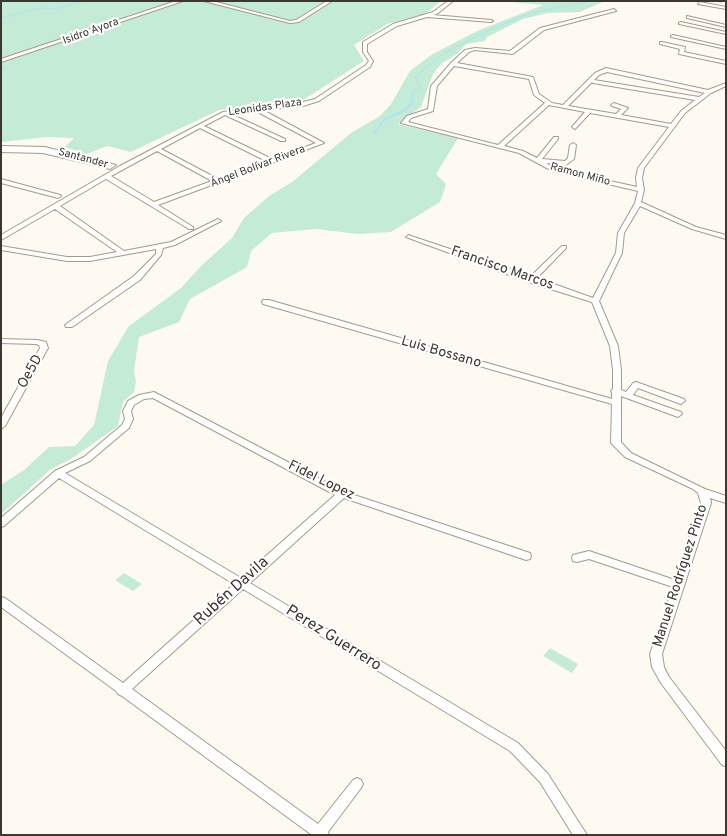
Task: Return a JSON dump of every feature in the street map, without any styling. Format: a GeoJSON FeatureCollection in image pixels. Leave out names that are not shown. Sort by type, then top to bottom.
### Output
{"type":"FeatureCollection","features":[{"type":"Feature","properties":{"kind":"street","name":"Isidro Ayora"},"geometry":{"type":"LineString","coordinates":[[1,61],[180,1]]}},
{"type":"Feature","properties":{"kind":"street"},"geometry":{"type":"LineString","coordinates":[[206,1],[290,22],[297,21],[330,1]]}},
{"type":"Feature","properties":{"kind":"street","name":"Leonidas Plaza"},"geometry":{"type":"LineString","coordinates":[[1,238],[106,176],[225,113],[303,104],[317,100],[368,66],[371,61],[365,52],[365,43],[395,25],[427,16],[451,1]]}},
{"type":"Feature","properties":{"kind":"street"},"geometry":{"type":"LineString","coordinates":[[700,3],[726,8]]}},
{"type":"Feature","properties":{"kind":"street"},"geometry":{"type":"LineString","coordinates":[[453,64],[467,50],[475,49],[510,53],[542,29],[614,10]]}},
{"type":"Feature","properties":{"kind":"street"},"geometry":{"type":"LineString","coordinates":[[427,16],[491,21]]}},
{"type":"Feature","properties":{"kind":"street"},"geometry":{"type":"LineString","coordinates":[[705,16],[726,21]]}},
{"type":"Feature","properties":{"kind":"street"},"geometry":{"type":"LineString","coordinates":[[689,18],[726,26]]}},
{"type":"Feature","properties":{"kind":"street"},"geometry":{"type":"LineString","coordinates":[[681,23],[726,33]]}},
{"type":"Feature","properties":{"kind":"street"},"geometry":{"type":"LineString","coordinates":[[673,36],[726,48]]}},
{"type":"Feature","properties":{"kind":"street"},"geometry":{"type":"LineString","coordinates":[[662,43],[683,48],[679,52],[681,53],[726,63]]}},
{"type":"Feature","properties":{"kind":"street"},"geometry":{"type":"LineString","coordinates":[[453,64],[530,78],[537,95],[548,103],[671,126]]}},
{"type":"Feature","properties":{"kind":"street","name":"Ramon Miño"},"geometry":{"type":"LineString","coordinates":[[453,64],[434,86],[431,110],[410,118],[404,123],[521,152],[554,170],[641,190]]}},
{"type":"Feature","properties":{"kind":"street"},"geometry":{"type":"LineString","coordinates":[[565,106],[593,81],[600,72],[606,70],[711,91],[726,92]]}},
{"type":"Feature","properties":{"kind":"street"},"geometry":{"type":"LineString","coordinates":[[593,81],[700,98]]}},
{"type":"Feature","properties":{"kind":"street"},"geometry":{"type":"LineString","coordinates":[[595,301],[619,253],[622,233],[638,202],[641,190],[639,178],[641,168],[671,126],[700,98],[726,84]]}},
{"type":"Feature","properties":{"kind":"street"},"geometry":{"type":"LineString","coordinates":[[499,147],[548,103]]}},
{"type":"Feature","properties":{"kind":"street"},"geometry":{"type":"LineString","coordinates":[[614,105],[625,108],[617,116]]}},
{"type":"Feature","properties":{"kind":"street","name":"Ángel Bolívar Rivera"},"geometry":{"type":"LineString","coordinates":[[153,205],[219,182],[321,142],[255,109]]}},
{"type":"Feature","properties":{"kind":"street"},"geometry":{"type":"LineString","coordinates":[[575,127],[589,111]]}},
{"type":"Feature","properties":{"kind":"street"},"geometry":{"type":"LineString","coordinates":[[225,113],[283,140]]}},
{"type":"Feature","properties":{"kind":"street"},"geometry":{"type":"LineString","coordinates":[[200,126],[271,161]]}},
{"type":"Feature","properties":{"kind":"street"},"geometry":{"type":"LineString","coordinates":[[538,161],[556,138]]}},
{"type":"Feature","properties":{"kind":"street"},"geometry":{"type":"LineString","coordinates":[[538,161],[566,162],[571,159],[573,145]]}},
{"type":"Feature","properties":{"kind":"street","name":"Santander"},"geometry":{"type":"LineString","coordinates":[[1,149],[44,149],[113,166],[110,167],[43,151],[1,149]]}},
{"type":"Feature","properties":{"kind":"street"},"geometry":{"type":"LineString","coordinates":[[157,149],[219,182]]}},
{"type":"Feature","properties":{"kind":"street"},"geometry":{"type":"LineString","coordinates":[[106,176],[191,228]]}},
{"type":"Feature","properties":{"kind":"street"},"geometry":{"type":"LineString","coordinates":[[1,181],[58,196]]}},
{"type":"Feature","properties":{"kind":"street"},"geometry":{"type":"LineString","coordinates":[[638,202],[694,228],[726,238]]}},
{"type":"Feature","properties":{"kind":"street"},"geometry":{"type":"LineString","coordinates":[[55,206],[123,253]]}},
{"type":"Feature","properties":{"kind":"street"},"geometry":{"type":"LineString","coordinates":[[1,248],[79,260],[173,244],[218,221]]}},
{"type":"Feature","properties":{"kind":"street"},"geometry":{"type":"LineString","coordinates":[[1,228],[12,231]]}},
{"type":"Feature","properties":{"kind":"street","name":"Francisco Marcos"},"geometry":{"type":"LineString","coordinates":[[409,236],[595,301]]}},
{"type":"Feature","properties":{"kind":"street"},"geometry":{"type":"LineString","coordinates":[[69,325],[137,278],[159,254],[160,247]]}},
{"type":"Feature","properties":{"kind":"street"},"geometry":{"type":"LineString","coordinates":[[531,280],[564,247]]}},
{"type":"Feature","properties":{"kind":"street","name":"Manuel Rodríguez Pinto"},"geometry":{"type":"LineString","coordinates":[[595,301],[614,346],[616,391],[614,439],[619,448],[628,456],[702,491],[706,503],[656,654],[658,667],[726,761]]}},
{"type":"Feature","properties":{"kind":"street","name":"Luis Bossano"},"geometry":{"type":"LineString","coordinates":[[266,302],[615,402]]}},
{"type":"Feature","properties":{"kind":"street","name":"Oe5D"},"geometry":{"type":"LineString","coordinates":[[1,341],[44,344],[44,348],[1,426]]}},
{"type":"Feature","properties":{"kind":"street"},"geometry":{"type":"LineString","coordinates":[[628,395],[636,385],[681,401]]}},
{"type":"Feature","properties":{"kind":"street"},"geometry":{"type":"LineString","coordinates":[[616,391],[678,414]]}},
{"type":"Feature","properties":{"kind":"street","name":"Fidel Lopez"},"geometry":{"type":"LineString","coordinates":[[58,473],[87,459],[126,426],[129,419],[127,411],[131,403],[142,397],[154,395],[342,494],[526,556]]}},
{"type":"Feature","properties":{"kind":"street"},"geometry":{"type":"LineString","coordinates":[[1,524],[58,473]]}},
{"type":"Feature","properties":{"kind":"street","name":"Perez Guerrero"},"geometry":{"type":"LineString","coordinates":[[58,473],[514,747],[544,778],[580,835]]}},
{"type":"Feature","properties":{"kind":"street"},"geometry":{"type":"LineString","coordinates":[[702,491],[726,500]]}},
{"type":"Feature","properties":{"kind":"street","name":"Rubén Davila"},"geometry":{"type":"LineString","coordinates":[[122,691],[342,494]]}},
{"type":"Feature","properties":{"kind":"street"},"geometry":{"type":"LineString","coordinates":[[578,558],[589,555],[679,585]]}},
{"type":"Feature","properties":{"kind":"street"},"geometry":{"type":"LineString","coordinates":[[1,601],[122,691],[321,834],[357,784]]}},
{"type":"Feature","properties":{"kind":"green space"},"geometry":{"type":"Polygon","coordinates":[[[1,1],[441,1],[425,14],[387,24],[354,45],[364,61],[300,102],[219,110],[131,152],[107,146],[87,154],[65,147],[74,138],[47,137],[1,142],[1,1]]]}},
{"type":"Feature","properties":{"kind":"green space"},"geometry":{"type":"Polygon","coordinates":[[[499,1],[605,1],[580,12],[548,13],[523,19],[487,37],[485,41],[466,44],[457,54],[441,64],[433,74],[421,107],[398,124],[458,138],[436,174],[446,184],[440,202],[391,232],[358,234],[316,229],[272,233],[251,251],[247,267],[190,299],[179,322],[139,337],[134,371],[136,382],[134,392],[123,402],[118,426],[71,459],[51,469],[1,514],[1,485],[24,470],[49,447],[75,446],[94,425],[108,361],[129,326],[181,288],[200,267],[232,238],[244,218],[269,196],[292,182],[351,133],[380,116],[391,104],[410,71],[431,55],[477,31],[543,5],[499,1]]]}},
{"type":"Feature","properties":{"kind":"green space"},"geometry":{"type":"Polygon","coordinates":[[[124,573],[142,584],[133,591],[115,580],[124,573]]]}},
{"type":"Feature","properties":{"kind":"green space"},"geometry":{"type":"Polygon","coordinates":[[[550,648],[578,664],[572,673],[543,656],[550,648]]]}},
{"type":"Feature","properties":{"kind":"waterway"},"geometry":{"type":"LineString","coordinates":[[1,18],[40,8],[56,9],[84,1]]}},
{"type":"Feature","properties":{"kind":"waterway"},"geometry":{"type":"LineString","coordinates":[[413,101],[412,92],[421,88],[415,77],[441,55],[483,33],[527,14],[589,1]]}},
{"type":"Feature","properties":{"kind":"waterway"},"geometry":{"type":"LineString","coordinates":[[716,1],[722,3]]}},
{"type":"Feature","properties":{"kind":"waterway"},"geometry":{"type":"LineString","coordinates":[[1,69],[6,68]]}},
{"type":"Feature","properties":{"kind":"waterway"},"geometry":{"type":"LineString","coordinates":[[374,134],[384,120],[405,110],[413,101]]}}]}
